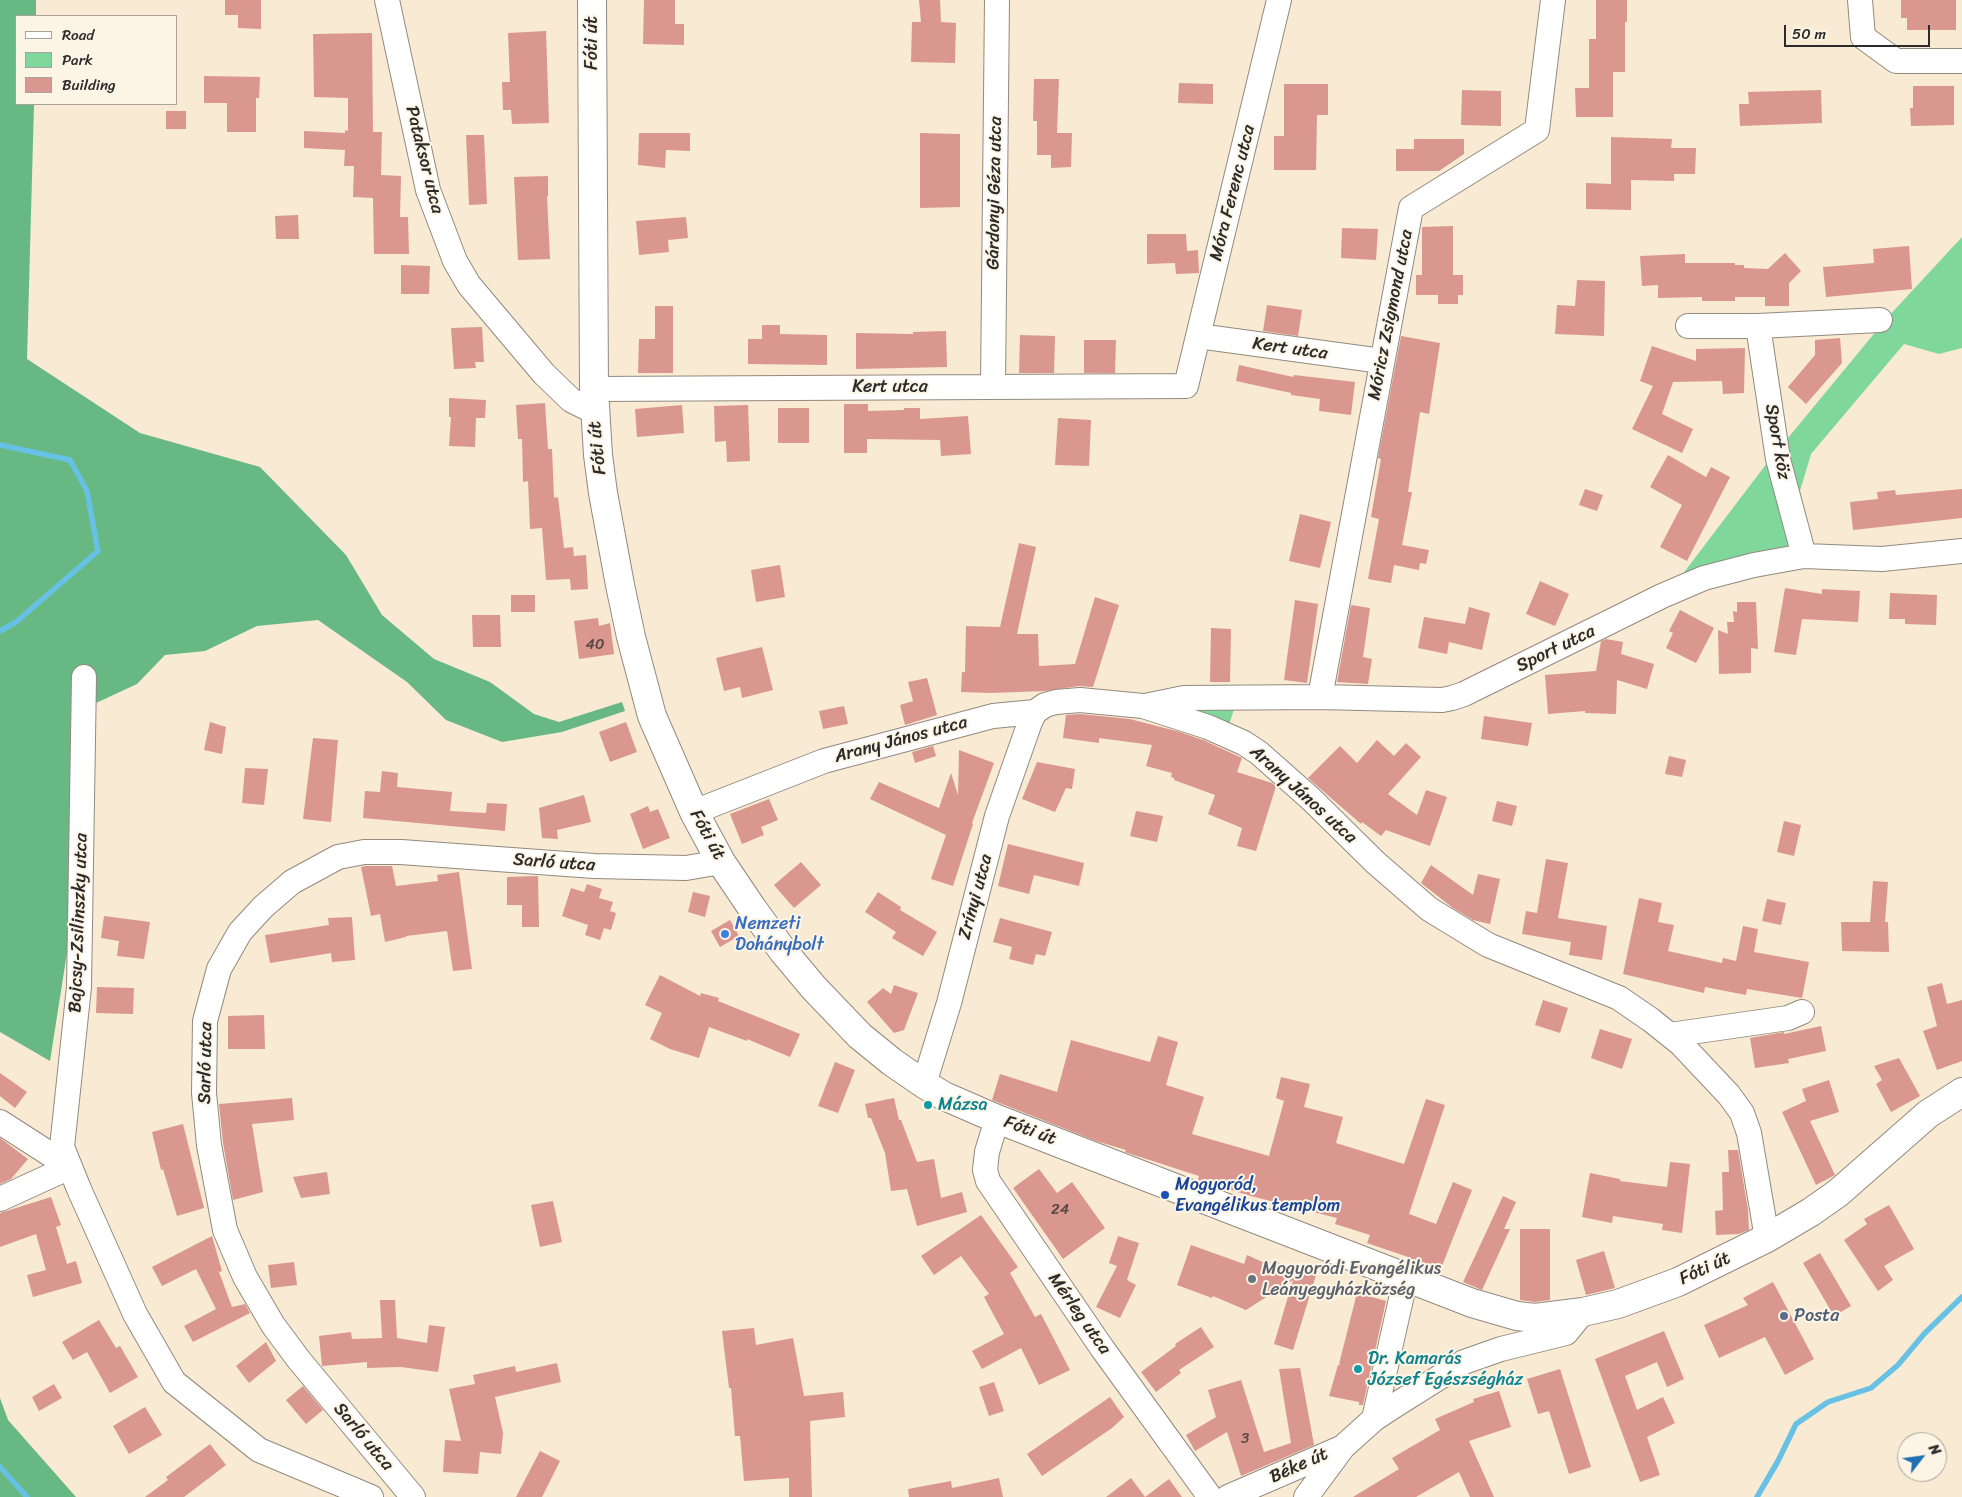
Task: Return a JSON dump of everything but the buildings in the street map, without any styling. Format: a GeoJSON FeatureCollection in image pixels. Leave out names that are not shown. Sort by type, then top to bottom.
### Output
{"type":"FeatureCollection","features":[{"type":"Feature","properties":{"kind":"main road","name":"Fóti út"},"geometry":{"type":"LineString","coordinates":[[592,0],[594,400],[603,493],[631,637],[652,716],[694,812],[721,862],[783,951],[814,988],[860,1036],[924,1084],[964,1106],[1472,1303],[1517,1316],[1535,1318],[1583,1312],[1618,1304],[1656,1290],[1767,1238],[1811,1212],[1838,1193],[1928,1114],[1962,1092]]}},
{"type":"Feature","properties":{"kind":"street","name":"Pataksor utca"},"geometry":{"type":"LineString","coordinates":[[388,0],[428,190],[455,261],[468,285],[544,374],[581,407],[594,400]]}},
{"type":"Feature","properties":{"kind":"street","name":"Gárdonyi Géza utca"},"geometry":{"type":"LineString","coordinates":[[993,386],[997,0]]}},
{"type":"Feature","properties":{"kind":"street","name":"Móra Ferenc utca"},"geometry":{"type":"LineString","coordinates":[[1186,386],[1279,0]]}},
{"type":"Feature","properties":{"kind":"street","name":"Móricz Zsigmond utca"},"geometry":{"type":"LineString","coordinates":[[1320,697],[1411,208],[1537,130],[1553,0]]}},
{"type":"Feature","properties":{"kind":"street"},"geometry":{"type":"LineString","coordinates":[[1860,0],[1863,36],[1896,61],[1962,61]]}},
{"type":"Feature","properties":{"kind":"street"},"geometry":{"type":"LineString","coordinates":[[1688,326],[1758,326],[1880,320]]}},
{"type":"Feature","properties":{"kind":"street","name":"Sport köz"},"geometry":{"type":"LineString","coordinates":[[1758,326],[1778,460],[1804,556]]}},
{"type":"Feature","properties":{"kind":"street","name":"Kert utca"},"geometry":{"type":"LineString","coordinates":[[1198,336],[1382,361]]}},
{"type":"Feature","properties":{"kind":"street","name":"Kert utca"},"geometry":{"type":"LineString","coordinates":[[594,400],[993,386],[1186,386]]}},
{"type":"Feature","properties":{"kind":"street","name":"Sport utca"},"geometry":{"type":"LineString","coordinates":[[1143,706],[1184,698],[1320,697],[1442,700],[1464,694],[1662,596],[1704,578],[1754,565],[1804,556],[1882,559],[1962,551]]}},
{"type":"Feature","properties":{"kind":"street","name":"Bajcsy-Zsilinszky utca"},"geometry":{"type":"LineString","coordinates":[[84,677],[79,988],[62,1147],[135,1314],[174,1382],[259,1450],[372,1497]]}},
{"type":"Feature","properties":{"kind":"street","name":"Arany János utca"},"geometry":{"type":"LineString","coordinates":[[694,812],[833,759],[993,716],[1035,712],[1045,705],[1080,700],[1143,706],[1208,727],[1244,743],[1274,765],[1376,863],[1428,909],[1488,945],[1618,998],[1651,1020],[1681,1044],[1729,1095],[1742,1113],[1749,1133],[1767,1238]]}},
{"type":"Feature","properties":{"kind":"street","name":"Zrínyi utca"},"geometry":{"type":"LineString","coordinates":[[924,1084],[948,1002],[997,816],[1035,712]]}},
{"type":"Feature","properties":{"kind":"street","name":"Sarló utca"},"geometry":{"type":"LineString","coordinates":[[413,1497],[273,1325],[245,1277],[225,1230],[208,1145],[204,1093],[205,1021],[211,992],[219,969],[240,932],[263,907],[292,882],[338,857],[364,852],[401,852],[594,866],[686,868],[721,862]]}},
{"type":"Feature","properties":{"kind":"street"},"geometry":{"type":"LineString","coordinates":[[1670,1035],[1788,1018],[1802,1012]]}},
{"type":"Feature","properties":{"kind":"street","name":"Mérleg utca"},"geometry":{"type":"LineString","coordinates":[[997,1119],[987,1152],[985,1170],[988,1181],[1102,1348],[1210,1497]]}},
{"type":"Feature","properties":{"kind":"street"},"geometry":{"type":"LineString","coordinates":[[0,1122],[70,1167]]}},
{"type":"Feature","properties":{"kind":"street"},"geometry":{"type":"LineString","coordinates":[[0,1199],[70,1167]]}},
{"type":"Feature","properties":{"kind":"street"},"geometry":{"type":"LineString","coordinates":[[1374,1419],[1406,1277]]}},
{"type":"Feature","properties":{"kind":"street","name":"Béke út"},"geometry":{"type":"LineString","coordinates":[[1306,1497],[1343,1447],[1374,1419],[1464,1362],[1501,1349],[1566,1333],[1583,1312]]}},
{"type":"Feature","properties":{"kind":"street","name":"Béke út"},"geometry":{"type":"LineString","coordinates":[[1228,1497],[1343,1447]]}},
{"type":"Feature","properties":{"kind":"green space"},"geometry":{"type":"Polygon","coordinates":[[[0,0],[36,0],[36,15],[15,15],[15,105],[34,105],[27,359],[140,433],[260,467],[346,555],[382,615],[434,659],[490,682],[534,714],[559,722],[622,702],[625,711],[562,732],[502,742],[446,720],[407,682],[318,620],[257,626],[205,651],[165,655],[137,684],[96,703],[79,876],[50,1061],[0,1032],[0,0]]]}},
{"type":"Feature","properties":{"kind":"green space"},"geometry":{"type":"Polygon","coordinates":[[[1962,237],[1962,348],[1939,354],[1904,344],[1811,454],[1800,491],[1811,546],[1682,575],[1764,467],[1887,318],[1962,237]]]}},
{"type":"Feature","properties":{"kind":"green space"},"geometry":{"type":"Polygon","coordinates":[[[1236,703],[1228,728],[1162,707],[1236,703]]]}},
{"type":"Feature","properties":{"kind":"green space"},"geometry":{"type":"Polygon","coordinates":[[[0,1398],[8,1420],[76,1497],[0,1497],[0,1398]]]}},
{"type":"Feature","properties":{"kind":"waterway"},"geometry":{"type":"LineString","coordinates":[[0,445],[70,460],[87,491],[98,551],[16,622],[0,631]]}},
{"type":"Feature","properties":{"kind":"waterway"},"geometry":{"type":"LineString","coordinates":[[1757,1497],[1778,1461],[1796,1424],[1828,1402],[1871,1388],[1898,1365],[1924,1334],[1962,1297]]}},
{"type":"Feature","properties":{"kind":"waterway"},"geometry":{"type":"LineString","coordinates":[[0,1467],[27,1497]]}},
{"type":"Feature","properties":{"kind":"place","name":"Nemzeti Dohánybolt"},"geometry":{"type":"Point","coordinates":[725,934]}},
{"type":"Feature","properties":{"kind":"place","name":"Mázsa"},"geometry":{"type":"Point","coordinates":[928,1105]}},
{"type":"Feature","properties":{"kind":"place","name":"Mogyoród, Evangélikus templom"},"geometry":{"type":"Point","coordinates":[1165,1195]}},
{"type":"Feature","properties":{"kind":"place","name":"Mogyoródi Evangélikus Leányegyházközség"},"geometry":{"type":"Point","coordinates":[1252,1279]}},
{"type":"Feature","properties":{"kind":"place","name":"Posta"},"geometry":{"type":"Point","coordinates":[1784,1316]}},
{"type":"Feature","properties":{"kind":"place","name":"Dr. Kamarás József Egészségház"},"geometry":{"type":"Point","coordinates":[1358,1369]}}]}
